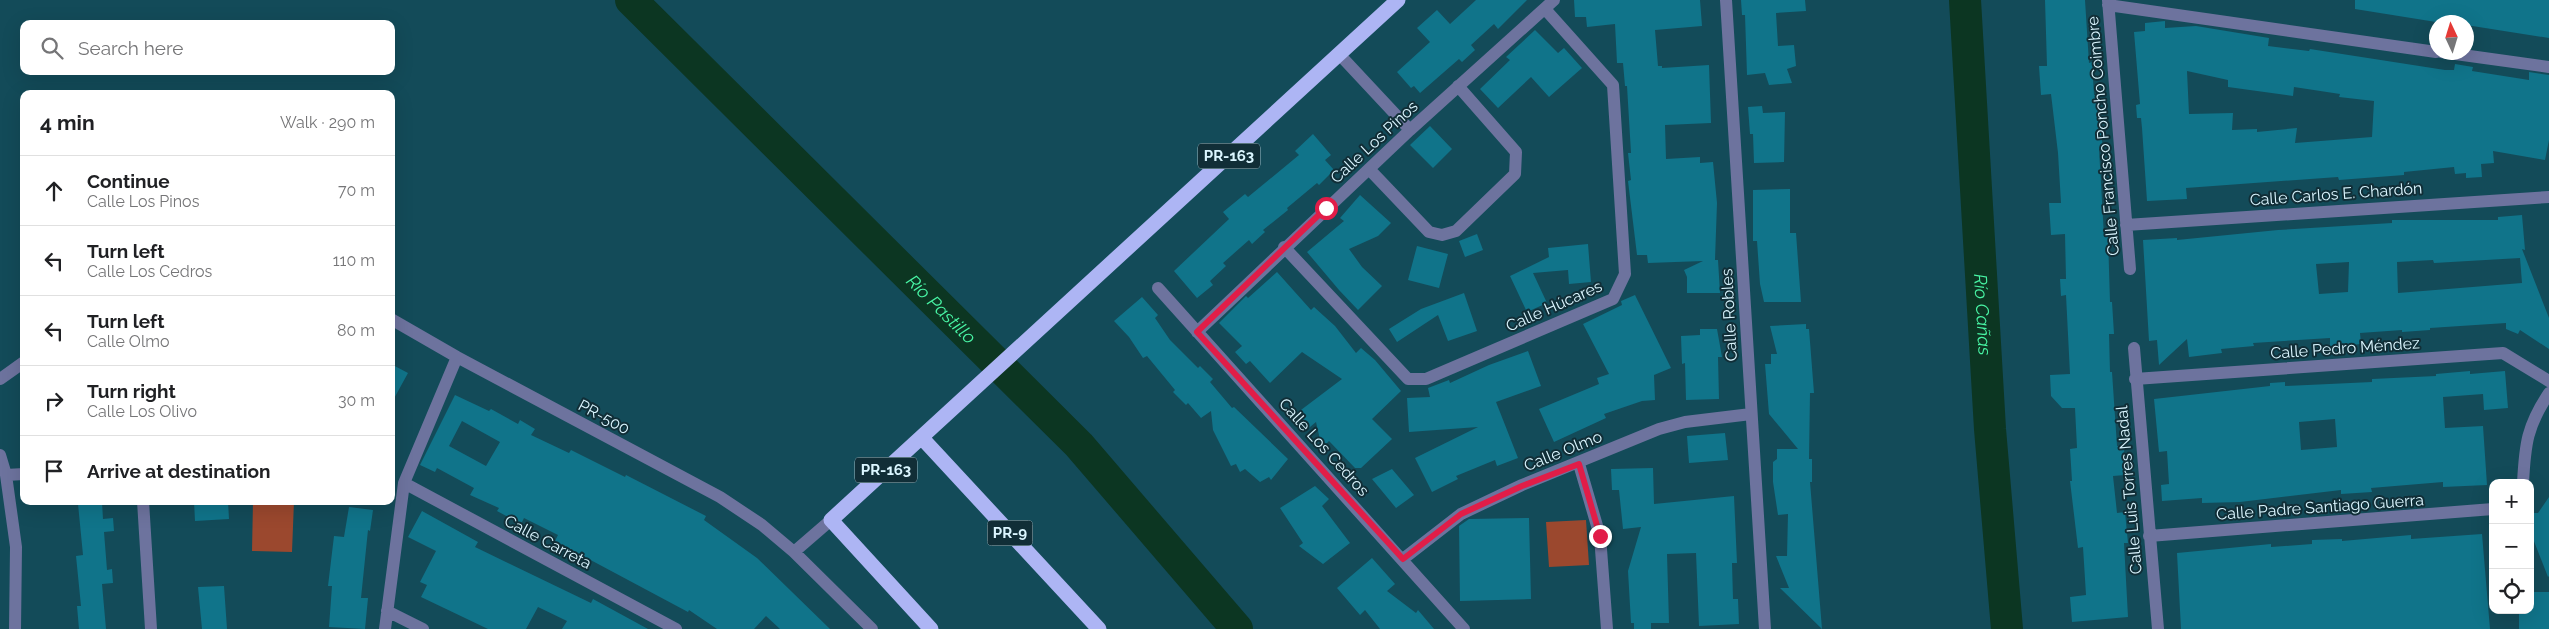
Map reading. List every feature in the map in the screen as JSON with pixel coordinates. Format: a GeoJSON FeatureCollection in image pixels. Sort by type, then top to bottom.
{"type":"FeatureCollection","features":[{"type":"Feature","properties":{"kind":"highway","name":"PR-163"},"geometry":{"type":"LineString","coordinates":[[831,520],[1398,0]]}},
{"type":"Feature","properties":{"kind":"highway","name":"PR-9"},"geometry":{"type":"LineString","coordinates":[[922,438],[1099,629]]}},
{"type":"Feature","properties":{"kind":"highway"},"geometry":{"type":"LineString","coordinates":[[831,520],[931,629]]}},
{"type":"Feature","properties":{"kind":"street","name":"Calle Robles"},"geometry":{"type":"LineString","coordinates":[[1726,0],[1765,629]]}},
{"type":"Feature","properties":{"kind":"street"},"geometry":{"type":"LineString","coordinates":[[2108,2],[2429,51]]}},
{"type":"Feature","properties":{"kind":"street","name":"Calle Francisco Poncho Coimbre"},"geometry":{"type":"LineString","coordinates":[[2108,2],[2130,269]]}},
{"type":"Feature","properties":{"kind":"street","name":"Calle Los Pinos"},"geometry":{"type":"LineString","coordinates":[[1197,332],[1284,247],[1458,86],[1550,4]]}},
{"type":"Feature","properties":{"kind":"street","name":"Calle Húcares"},"geometry":{"type":"LineString","coordinates":[[1284,247],[1408,379],[1426,379],[1613,299],[1625,274],[1613,85],[1550,4]]}},
{"type":"Feature","properties":{"kind":"street"},"geometry":{"type":"LineString","coordinates":[[1339,54],[1410,130]]}},
{"type":"Feature","properties":{"kind":"street"},"geometry":{"type":"LineString","coordinates":[[2474,57],[2549,67]]}},
{"type":"Feature","properties":{"kind":"street"},"geometry":{"type":"LineString","coordinates":[[1369,169],[1429,232],[1442,235],[1456,231],[1515,174],[1516,152],[1458,86]]}},
{"type":"Feature","properties":{"kind":"street","name":"Calle Carlos E. Chardón"},"geometry":{"type":"LineString","coordinates":[[2126,224],[2549,197]]}},
{"type":"Feature","properties":{"kind":"street","name":"Calle Los Cedros"},"geometry":{"type":"LineString","coordinates":[[1158,288],[1464,629]]}},
{"type":"Feature","properties":{"kind":"street","name":"PR-500"},"geometry":{"type":"LineString","coordinates":[[395,321],[457,357],[720,497],[762,525],[794,552],[872,629]]}},
{"type":"Feature","properties":{"kind":"street","name":"Calle Luis Torres Nadal"},"geometry":{"type":"LineString","coordinates":[[2134,348],[2158,629]]}},
{"type":"Feature","properties":{"kind":"street","name":"Calle Pedro Méndez"},"geometry":{"type":"LineString","coordinates":[[2136,379],[2503,353],[2549,381]]}},
{"type":"Feature","properties":{"kind":"street"},"geometry":{"type":"LineString","coordinates":[[385,629],[404,483],[457,357]]}},
{"type":"Feature","properties":{"kind":"street"},"geometry":{"type":"LineString","coordinates":[[0,379],[20,365]]}},
{"type":"Feature","properties":{"kind":"street"},"geometry":{"type":"LineString","coordinates":[[2523,479],[2525,444],[2535,413],[2549,393]]}},
{"type":"Feature","properties":{"kind":"street","name":"Calle Olmo"},"geometry":{"type":"LineString","coordinates":[[1403,559],[1461,514],[1522,486],[1579,464],[1659,429],[1685,422],[1751,414]]}},
{"type":"Feature","properties":{"kind":"street"},"geometry":{"type":"LineString","coordinates":[[0,455],[6,475],[16,547],[17,623],[15,629]]}},
{"type":"Feature","properties":{"kind":"street"},"geometry":{"type":"LineString","coordinates":[[1579,464],[1600,536],[1607,629]]}},
{"type":"Feature","properties":{"kind":"street"},"geometry":{"type":"LineString","coordinates":[[6,475],[20,474]]}},
{"type":"Feature","properties":{"kind":"street","name":"Calle Carreta"},"geometry":{"type":"LineString","coordinates":[[404,483],[676,629]]}},
{"type":"Feature","properties":{"kind":"street"},"geometry":{"type":"LineString","coordinates":[[142,505],[150,629]]}},
{"type":"Feature","properties":{"kind":"street","name":"Calle Padre Santiago Guerra"},"geometry":{"type":"LineString","coordinates":[[2149,536],[2489,509]]}},
{"type":"Feature","properties":{"kind":"street","name":"PR-163"},"geometry":{"type":"LineString","coordinates":[[794,552],[831,520]]}},
{"type":"Feature","properties":{"kind":"street"},"geometry":{"type":"LineString","coordinates":[[388,611],[423,629]]}},
{"type":"Feature","properties":{"kind":"shaded area"},"geometry":{"type":"Polygon","coordinates":[[[253,505],[294,505],[292,552],[252,551],[253,505]]]}},
{"type":"Feature","properties":{"kind":"shaded area"},"geometry":{"type":"Polygon","coordinates":[[[1586,520],[1589,565],[1549,567],[1546,522],[1586,520]]]}},
{"type":"Feature","properties":{"kind":"building"},"geometry":{"type":"Polygon","coordinates":[[[1476,0],[1527,0],[1498,29],[1494,24],[1471,45],[1475,50],[1462,62],[1459,59],[1420,93],[1414,86],[1411,88],[1397,72],[1430,42],[1417,28],[1437,10],[1450,24],[1476,0]]]}},
{"type":"Feature","properties":{"kind":"building"},"geometry":{"type":"Polygon","coordinates":[[[1574,0],[1700,0],[1702,26],[1655,30],[1658,66],[1662,66],[1662,68],[1709,65],[1711,123],[1665,125],[1666,159],[1700,157],[1700,163],[1713,162],[1717,203],[1715,260],[1718,260],[1720,293],[1687,293],[1687,277],[1684,270],[1703,261],[1648,263],[1647,255],[1637,255],[1628,181],[1631,180],[1628,153],[1631,153],[1627,86],[1625,86],[1623,63],[1617,63],[1615,24],[1587,27],[1586,17],[1575,17],[1574,0]]]}},
{"type":"Feature","properties":{"kind":"building"},"geometry":{"type":"Polygon","coordinates":[[[1741,0],[1805,0],[1806,11],[1776,13],[1778,46],[1794,45],[1796,66],[1787,69],[1792,83],[1769,85],[1765,73],[1747,75],[1745,15],[1742,15],[1741,0]]]}},
{"type":"Feature","properties":{"kind":"building"},"geometry":{"type":"Polygon","coordinates":[[[2045,0],[2085,0],[2089,63],[2092,62],[2094,95],[2097,95],[2103,149],[2099,149],[2104,236],[2108,236],[2110,302],[2112,302],[2114,334],[2109,334],[2110,372],[2112,372],[2117,446],[2124,446],[2125,475],[2113,476],[2117,513],[2125,512],[2128,543],[2124,543],[2128,617],[2072,622],[2070,597],[2086,595],[2083,547],[2078,548],[2070,481],[2072,481],[2070,449],[2077,448],[2075,408],[2062,408],[2051,396],[2050,375],[2070,374],[2066,295],[2061,296],[2060,279],[2066,279],[2065,234],[2051,235],[2049,203],[2061,203],[2058,153],[2051,94],[2041,95],[2039,66],[2047,66],[2045,0]]]}},
{"type":"Feature","properties":{"kind":"building"},"geometry":{"type":"Polygon","coordinates":[[[2355,0],[2549,0],[2549,38],[2474,26],[2474,15],[2429,15],[2429,21],[2355,9],[2355,0]]]}},
{"type":"Feature","properties":{"kind":"building"},"geometry":{"type":"Polygon","coordinates":[[[2165,21],[2165,28],[2196,26],[2269,38],[2268,46],[2309,51],[2310,49],[2445,70],[2454,70],[2455,64],[2473,67],[2472,71],[2529,80],[2529,72],[2549,75],[2549,140],[2545,160],[2493,151],[2494,163],[2481,164],[2482,177],[2466,178],[2466,173],[2455,174],[2454,167],[2404,172],[2404,175],[2339,180],[2338,177],[2186,188],[2187,199],[2147,201],[2141,118],[2137,118],[2136,105],[2140,104],[2134,32],[2145,31],[2145,23],[2165,21]],[[2187,71],[2189,114],[2233,113],[2232,130],[2257,129],[2257,132],[2297,128],[2295,143],[2372,137],[2374,101],[2339,97],[2340,94],[2294,87],[2293,96],[2228,87],[2228,80],[2187,71]]]}},
{"type":"Feature","properties":{"kind":"building"},"geometry":{"type":"Polygon","coordinates":[[[1535,30],[1558,53],[1564,48],[1582,68],[1549,97],[1531,77],[1498,108],[1480,89],[1510,60],[1506,57],[1535,30]]]}},
{"type":"Feature","properties":{"kind":"building"},"geometry":{"type":"Polygon","coordinates":[[[1762,106],[1763,113],[1785,112],[1784,162],[1754,163],[1753,134],[1750,134],[1748,107],[1762,106]]]}},
{"type":"Feature","properties":{"kind":"building"},"geometry":{"type":"Polygon","coordinates":[[[1430,126],[1452,149],[1433,168],[1410,145],[1430,126]]]}},
{"type":"Feature","properties":{"kind":"building"},"geometry":{"type":"Polygon","coordinates":[[[1313,134],[1331,155],[1325,160],[1334,170],[1319,185],[1317,183],[1287,208],[1288,210],[1263,230],[1265,232],[1252,244],[1249,240],[1223,263],[1226,266],[1210,281],[1213,285],[1197,298],[1174,271],[1229,219],[1223,212],[1245,194],[1248,197],[1299,155],[1295,151],[1313,134]]]}},
{"type":"Feature","properties":{"kind":"building"},"geometry":{"type":"Polygon","coordinates":[[[1790,189],[1790,233],[1796,233],[1801,302],[1764,302],[1760,284],[1757,241],[1753,241],[1753,190],[1790,189]]]}},
{"type":"Feature","properties":{"kind":"building"},"geometry":{"type":"Polygon","coordinates":[[[1360,195],[1391,223],[1378,236],[1349,249],[1362,267],[1382,286],[1358,310],[1307,252],[1344,221],[1340,218],[1360,195]]]}},
{"type":"Feature","properties":{"kind":"building"},"geometry":{"type":"Polygon","coordinates":[[[2522,215],[2525,250],[2522,249],[2549,318],[2549,349],[2520,330],[2518,334],[2506,329],[2506,323],[2430,328],[2430,330],[2402,332],[2402,330],[2360,333],[2361,344],[2330,347],[2330,338],[2253,343],[2254,346],[2221,349],[2222,353],[2189,357],[2187,339],[2159,365],[2157,340],[2149,341],[2143,240],[2177,238],[2177,240],[2278,230],[2392,223],[2392,220],[2498,220],[2498,217],[2522,215]],[[2520,258],[2434,263],[2433,260],[2397,262],[2398,293],[2522,283],[2520,258]],[[2349,262],[2316,264],[2319,294],[2348,292],[2349,262]]]}},
{"type":"Feature","properties":{"kind":"building"},"geometry":{"type":"Polygon","coordinates":[[[1477,234],[1483,250],[1465,257],[1459,241],[1477,234]]]}},
{"type":"Feature","properties":{"kind":"building"},"geometry":{"type":"Polygon","coordinates":[[[1588,244],[1591,282],[1569,284],[1568,270],[1533,273],[1547,303],[1527,312],[1510,276],[1549,257],[1548,248],[1588,244]]]}},
{"type":"Feature","properties":{"kind":"building"},"geometry":{"type":"Polygon","coordinates":[[[1417,246],[1448,254],[1439,288],[1408,280],[1417,246]]]}},
{"type":"Feature","properties":{"kind":"building"},"geometry":{"type":"Polygon","coordinates":[[[1277,272],[1311,310],[1314,307],[1335,326],[1356,353],[1361,348],[1375,360],[1401,391],[1372,419],[1392,439],[1361,468],[1355,468],[1329,441],[1322,448],[1316,422],[1304,432],[1293,416],[1342,379],[1302,352],[1270,383],[1250,361],[1246,364],[1235,352],[1242,346],[1219,323],[1246,296],[1248,298],[1277,272]]]}},
{"type":"Feature","properties":{"kind":"building"},"geometry":{"type":"Polygon","coordinates":[[[1464,293],[1477,331],[1448,341],[1438,315],[1397,342],[1389,329],[1421,309],[1464,293]]]}},
{"type":"Feature","properties":{"kind":"building"},"geometry":{"type":"Polygon","coordinates":[[[1635,295],[1671,368],[1654,375],[1655,400],[1642,401],[1604,414],[1606,418],[1554,442],[1539,409],[1599,384],[1597,378],[1609,374],[1583,324],[1622,305],[1621,301],[1635,295]]]}},
{"type":"Feature","properties":{"kind":"building"},"geometry":{"type":"Polygon","coordinates":[[[1142,297],[1158,315],[1155,318],[1170,340],[1198,368],[1200,366],[1213,379],[1210,382],[1232,408],[1234,407],[1288,459],[1271,480],[1269,477],[1260,482],[1245,469],[1240,472],[1236,464],[1231,466],[1213,430],[1211,411],[1201,418],[1188,403],[1186,405],[1173,392],[1175,390],[1147,356],[1143,358],[1129,337],[1114,321],[1142,297]]]}},
{"type":"Feature","properties":{"kind":"building"},"geometry":{"type":"Polygon","coordinates":[[[1806,324],[1806,329],[1809,329],[1814,393],[1810,393],[1809,459],[1812,459],[1812,482],[1810,482],[1822,629],[1780,588],[1789,588],[1776,556],[1787,556],[1788,514],[1778,515],[1773,482],[1773,462],[1777,459],[1777,449],[1798,449],[1769,414],[1765,364],[1771,364],[1771,354],[1777,354],[1770,326],[1806,324]]]}},
{"type":"Feature","properties":{"kind":"building"},"geometry":{"type":"Polygon","coordinates":[[[1700,329],[1717,329],[1722,357],[1718,357],[1719,399],[1686,400],[1685,363],[1682,364],[1681,336],[1700,335],[1700,329]]]}},
{"type":"Feature","properties":{"kind":"building"},"geometry":{"type":"Polygon","coordinates":[[[1528,351],[1541,386],[1496,402],[1518,458],[1497,466],[1495,460],[1456,476],[1458,479],[1432,492],[1415,458],[1478,427],[1409,432],[1407,398],[1430,397],[1428,388],[1449,380],[1450,383],[1489,365],[1528,351]]]}},
{"type":"Feature","properties":{"kind":"building"},"geometry":{"type":"Polygon","coordinates":[[[395,366],[408,373],[395,397],[395,366]]]}},
{"type":"Feature","properties":{"kind":"building"},"geometry":{"type":"Polygon","coordinates":[[[2470,371],[2470,374],[2505,371],[2508,408],[2484,410],[2483,394],[2443,397],[2445,428],[2483,426],[2487,485],[2443,487],[2443,482],[2371,488],[2372,492],[2341,494],[2341,490],[2240,502],[2202,503],[2202,498],[2162,501],[2161,485],[2169,484],[2167,451],[2159,452],[2154,399],[2270,386],[2270,383],[2285,382],[2285,386],[2372,382],[2372,379],[2436,376],[2436,374],[2470,371]],[[2335,419],[2299,422],[2301,450],[2337,447],[2335,419]]]}},
{"type":"Feature","properties":{"kind":"building"},"geometry":{"type":"Polygon","coordinates":[[[455,395],[489,411],[491,409],[518,424],[520,420],[535,429],[531,435],[569,453],[571,450],[625,477],[626,475],[706,516],[704,520],[757,558],[830,629],[780,629],[766,616],[754,629],[717,629],[689,610],[688,612],[555,541],[558,535],[524,518],[521,524],[497,511],[499,508],[470,495],[474,488],[437,468],[435,472],[420,465],[455,395]],[[462,421],[449,446],[486,466],[500,442],[462,421]]]}},
{"type":"Feature","properties":{"kind":"building"},"geometry":{"type":"Polygon","coordinates":[[[1725,433],[1728,460],[1689,463],[1687,436],[1725,433]]]}},
{"type":"Feature","properties":{"kind":"building"},"geometry":{"type":"Polygon","coordinates":[[[1653,468],[1654,504],[1734,496],[1737,563],[1732,563],[1733,599],[1738,599],[1739,624],[1699,626],[1696,553],[1667,554],[1669,623],[1651,623],[1651,629],[1634,629],[1634,623],[1631,623],[1628,571],[1641,527],[1623,529],[1619,490],[1612,490],[1611,469],[1653,468]]]}},
{"type":"Feature","properties":{"kind":"building"},"geometry":{"type":"Polygon","coordinates":[[[1392,469],[1414,495],[1396,508],[1372,479],[1392,469]]]}},
{"type":"Feature","properties":{"kind":"building"},"geometry":{"type":"Polygon","coordinates":[[[1315,486],[1329,499],[1322,506],[1350,543],[1323,564],[1299,546],[1303,543],[1280,508],[1315,486]]]}},
{"type":"Feature","properties":{"kind":"building"},"geometry":{"type":"Polygon","coordinates":[[[2549,497],[2548,577],[2534,541],[2534,513],[2538,513],[2549,497]]]}},
{"type":"Feature","properties":{"kind":"building"},"geometry":{"type":"Polygon","coordinates":[[[78,505],[102,505],[103,519],[113,518],[114,531],[104,532],[107,570],[112,569],[113,583],[102,584],[106,629],[79,629],[77,606],[81,606],[76,556],[83,555],[78,505]]]}},
{"type":"Feature","properties":{"kind":"building"},"geometry":{"type":"Polygon","coordinates":[[[194,505],[228,505],[229,519],[195,521],[194,505]]]}},
{"type":"Feature","properties":{"kind":"building"},"geometry":{"type":"Polygon","coordinates":[[[349,507],[373,510],[370,531],[368,530],[361,598],[368,598],[365,629],[329,627],[332,586],[328,586],[334,536],[344,537],[349,507]]]}},
{"type":"Feature","properties":{"kind":"building"},"geometry":{"type":"Polygon","coordinates":[[[422,511],[478,542],[475,547],[591,603],[593,599],[648,629],[562,629],[567,621],[538,607],[526,629],[488,629],[421,597],[427,585],[420,582],[436,551],[408,537],[422,511]]]}},
{"type":"Feature","properties":{"kind":"building"},"geometry":{"type":"Polygon","coordinates":[[[1529,518],[1531,599],[1460,601],[1459,526],[1469,519],[1529,518]]]}},
{"type":"Feature","properties":{"kind":"building"},"geometry":{"type":"Polygon","coordinates":[[[2482,534],[2490,629],[2181,629],[2177,553],[2271,544],[2271,547],[2312,544],[2312,540],[2342,539],[2342,541],[2411,535],[2411,539],[2482,534]]]}},
{"type":"Feature","properties":{"kind":"building"},"geometry":{"type":"Polygon","coordinates":[[[1372,558],[1395,584],[1387,591],[1416,613],[1418,610],[1434,629],[1380,629],[1365,610],[1360,615],[1337,588],[1372,558]]]}},
{"type":"Feature","properties":{"kind":"building"},"geometry":{"type":"Polygon","coordinates":[[[224,586],[227,629],[202,629],[198,587],[224,586]]]}},
{"type":"Feature","properties":{"kind":"building"},"geometry":{"type":"Polygon","coordinates":[[[2534,592],[2549,592],[2549,629],[2519,629],[2519,614],[2534,614],[2534,592]]]}},
{"type":"Feature","properties":{"kind":"waterway","name":"Río Pastillo"},"geometry":{"type":"LineString","coordinates":[[631,0],[1079,445],[1237,629]]}},
{"type":"Feature","properties":{"kind":"waterway","name":"Río Cañas"},"geometry":{"type":"LineString","coordinates":[[1965,0],[1990,429],[2007,629]]}},
{"type":"Feature","properties":{"kind":"route"},"geometry":{"type":"LineString","coordinates":[[1326,208],[1197,332],[1403,559],[1461,514],[1522,486],[1579,464],[1600,536]]}}]}
